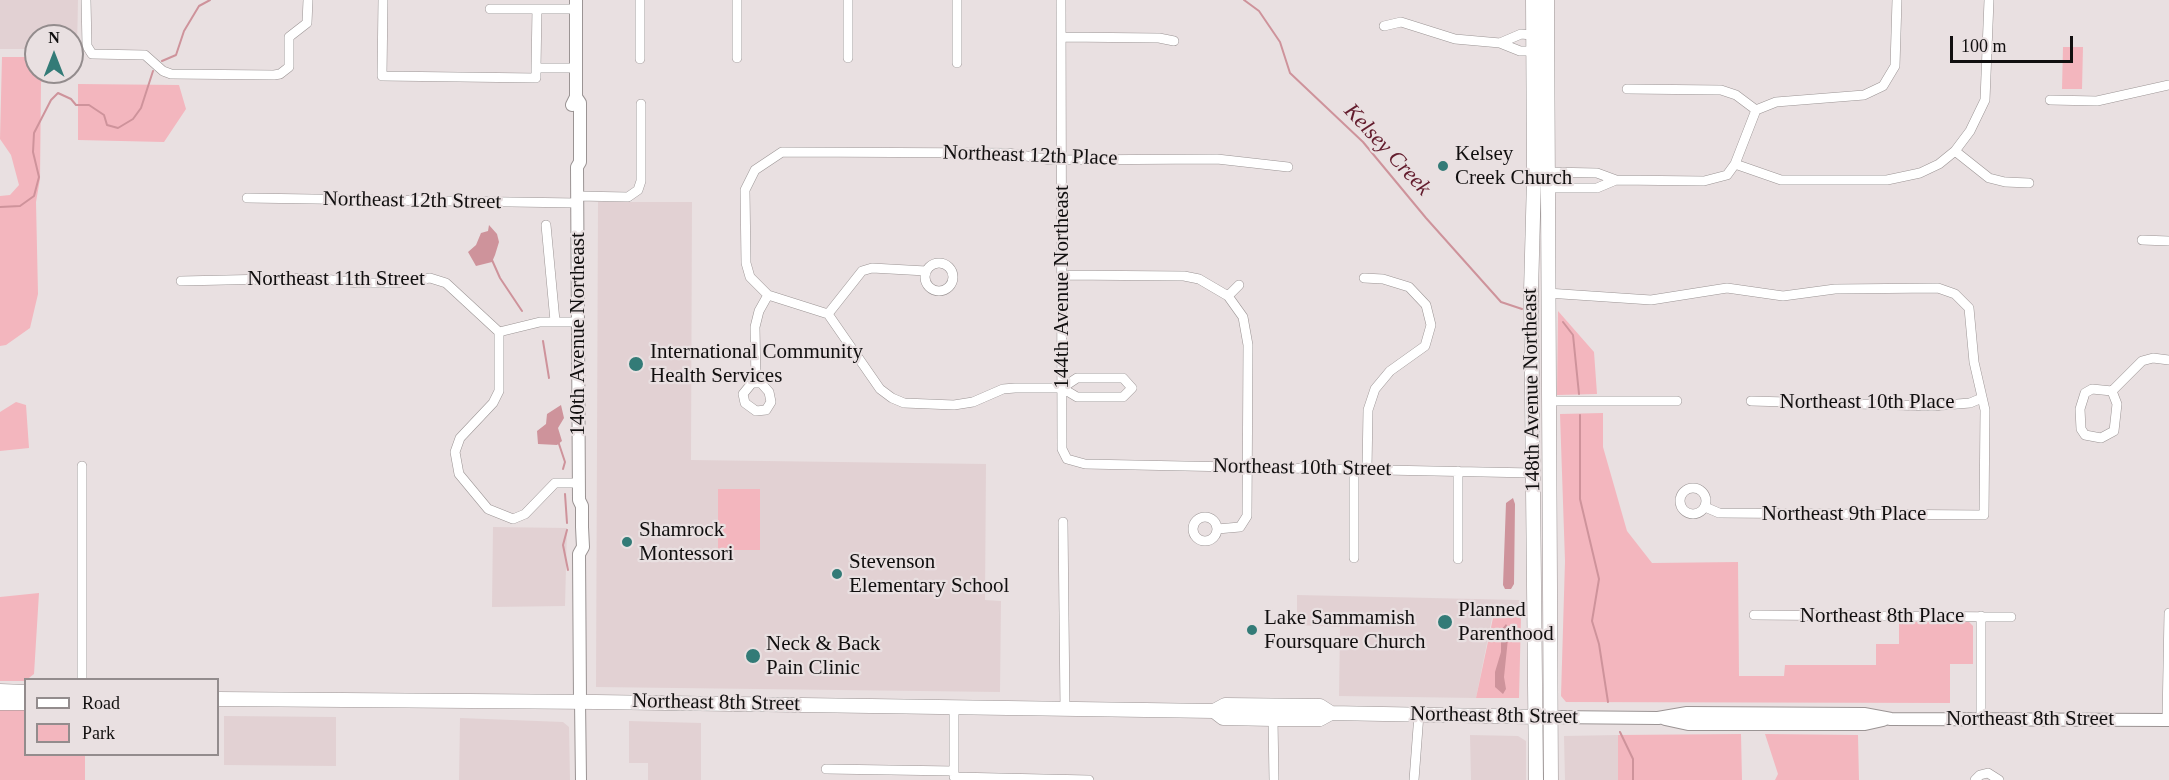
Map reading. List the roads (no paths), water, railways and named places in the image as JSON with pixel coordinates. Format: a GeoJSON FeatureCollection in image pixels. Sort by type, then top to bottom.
{"type":"FeatureCollection","features":[{"type":"Feature","properties":{"kind":"main road","name":"148th Avenue Northeast"},"geometry":{"type":"LineString","coordinates":[[1533,0],[1534,179],[1531,292],[1536,780]]}},
{"type":"Feature","properties":{"kind":"main road"},"geometry":{"type":"LineString","coordinates":[[1542,0],[1547,37]]}},
{"type":"Feature","properties":{"kind":"main road","name":"148th Avenue Northeast"},"geometry":{"type":"LineString","coordinates":[[1547,0],[1551,780]]}},
{"type":"Feature","properties":{"kind":"main road","name":"140th Avenue Northeast"},"geometry":{"type":"LineString","coordinates":[[576,5],[576,97],[572,103],[573,161],[577,168],[579,500],[582,506],[583,547],[579,554],[580,702]]}},
{"type":"Feature","properties":{"kind":"main road"},"geometry":{"type":"LineString","coordinates":[[1534,179],[1539,204],[1544,207],[1548,194]]}},
{"type":"Feature","properties":{"kind":"main road"},"geometry":{"type":"LineString","coordinates":[[1534,511],[1539,550],[1547,552],[1551,546]]}},
{"type":"Feature","properties":{"kind":"main road"},"geometry":{"type":"LineString","coordinates":[[0,691],[24,692]]}},
{"type":"Feature","properties":{"kind":"main road","name":"Northeast 8th Street"},"geometry":{"type":"LineString","coordinates":[[219,699],[1214,711],[1225,705],[1320,706],[1330,713]]}},
{"type":"Feature","properties":{"kind":"main road"},"geometry":{"type":"LineString","coordinates":[[0,703],[24,703]]}},
{"type":"Feature","properties":{"kind":"main road","name":"Northeast 8th Street"},"geometry":{"type":"LineString","coordinates":[[1214,711],[1223,717],[1273,719],[1320,719],[1330,713],[1419,714],[1658,718],[1688,724],[1865,724],[1891,719],[2168,720]]}},
{"type":"Feature","properties":{"kind":"street"},"geometry":{"type":"LineString","coordinates":[[86,0],[87,46],[92,54],[144,55],[162,71],[171,74],[274,75],[287,69],[289,37],[304,27],[308,20],[308,0]]}},
{"type":"Feature","properties":{"kind":"street"},"geometry":{"type":"LineString","coordinates":[[383,0],[382,76],[536,78],[537,9]]}},
{"type":"Feature","properties":{"kind":"street"},"geometry":{"type":"LineString","coordinates":[[640,0],[640,59]]}},
{"type":"Feature","properties":{"kind":"street"},"geometry":{"type":"LineString","coordinates":[[737,0],[737,58]]}},
{"type":"Feature","properties":{"kind":"street"},"geometry":{"type":"LineString","coordinates":[[848,0],[848,58]]}},
{"type":"Feature","properties":{"kind":"street"},"geometry":{"type":"LineString","coordinates":[[957,0],[957,63]]}},
{"type":"Feature","properties":{"kind":"street","name":"144th Avenue Northeast"},"geometry":{"type":"LineString","coordinates":[[1061,0],[1062,449],[1063,456],[1071,462]]}},
{"type":"Feature","properties":{"kind":"street"},"geometry":{"type":"LineString","coordinates":[[1548,172],[1597,173],[1616,180],[1704,181],[1727,175],[1735,164],[1756,110],[1776,102],[1864,95],[1875,91],[1888,79],[1896,60],[1897,0]]}},
{"type":"Feature","properties":{"kind":"street"},"geometry":{"type":"LineString","coordinates":[[1735,164],[1780,180],[1887,180],[1920,173],[1955,152],[1975,123],[1985,100],[1989,0]]}},
{"type":"Feature","properties":{"kind":"street"},"geometry":{"type":"LineString","coordinates":[[490,9],[537,9],[576,5]]}},
{"type":"Feature","properties":{"kind":"street"},"geometry":{"type":"LineString","coordinates":[[1383,26],[1401,22],[1455,39],[1500,43],[1520,51],[1532,51]]}},
{"type":"Feature","properties":{"kind":"street"},"geometry":{"type":"LineString","coordinates":[[1500,43],[1521,34],[1533,34]]}},
{"type":"Feature","properties":{"kind":"street"},"geometry":{"type":"LineString","coordinates":[[1062,37],[1159,38],[1174,41]]}},
{"type":"Feature","properties":{"kind":"street"},"geometry":{"type":"LineString","coordinates":[[536,68],[576,68]]}},
{"type":"Feature","properties":{"kind":"street"},"geometry":{"type":"LineString","coordinates":[[2050,100],[2097,101],[2169,85]]}},
{"type":"Feature","properties":{"kind":"street"},"geometry":{"type":"LineString","coordinates":[[1627,89],[1721,90],[1736,95],[1756,110]]}},
{"type":"Feature","properties":{"kind":"street","name":"Northeast 12th Street"},"geometry":{"type":"LineString","coordinates":[[247,198],[577,200],[628,197],[636,192],[641,182],[641,104]]}},
{"type":"Feature","properties":{"kind":"street","name":"Northeast 12th Place"},"geometry":{"type":"LineString","coordinates":[[768,295],[750,277],[746,263],[746,190],[755,170],[773,156],[796,150],[1008,153],[1062,160],[1217,159],[1288,167]]}},
{"type":"Feature","properties":{"kind":"street"},"geometry":{"type":"LineString","coordinates":[[1955,152],[1989,178],[2006,182],[2029,183]]}},
{"type":"Feature","properties":{"kind":"street"},"geometry":{"type":"LineString","coordinates":[[1548,194],[1597,188],[1616,180]]}},
{"type":"Feature","properties":{"kind":"street"},"geometry":{"type":"LineString","coordinates":[[546,225],[555,321]]}},
{"type":"Feature","properties":{"kind":"street"},"geometry":{"type":"LineString","coordinates":[[2142,240],[2169,241]]}},
{"type":"Feature","properties":{"kind":"street"},"geometry":{"type":"LineString","coordinates":[[828,314],[862,271],[872,268],[926,271]]}},
{"type":"Feature","properties":{"kind":"street"},"geometry":{"type":"LineString","coordinates":[[1062,275],[1184,276],[1199,279],[1228,296],[1243,317],[1247,331],[1248,466],[1245,522],[1232,529],[1217,529]]}},
{"type":"Feature","properties":{"kind":"street","name":"Northeast 11th Street"},"geometry":{"type":"LineString","coordinates":[[182,281],[316,278],[357,283],[395,283],[430,278],[446,283],[499,332]]}},
{"type":"Feature","properties":{"kind":"street"},"geometry":{"type":"LineString","coordinates":[[1364,278],[1383,279],[1409,287],[1426,305],[1431,324],[1425,346],[1390,371],[1375,389],[1368,410],[1367,469]]}},
{"type":"Feature","properties":{"kind":"street"},"geometry":{"type":"LineString","coordinates":[[1228,296],[1239,285]]}},
{"type":"Feature","properties":{"kind":"street"},"geometry":{"type":"LineString","coordinates":[[1547,293],[1652,300],[1719,289],[1750,290],[1783,296],[1835,289],[1938,288],[1955,294],[1969,308],[1974,362],[1982,398]]}},
{"type":"Feature","properties":{"kind":"street"},"geometry":{"type":"LineString","coordinates":[[756,382],[755,327],[759,310],[768,295],[828,314],[880,389],[904,403],[954,405],[973,402],[1003,389],[1062,388],[1077,397],[1124,397],[1132,388],[1123,378],[1077,378],[1062,388]]}},
{"type":"Feature","properties":{"kind":"street"},"geometry":{"type":"LineString","coordinates":[[578,321],[528,323],[499,332],[497,397],[456,446],[455,465],[463,482],[488,509],[513,519],[525,514],[555,483],[579,483]]}},
{"type":"Feature","properties":{"kind":"street"},"geometry":{"type":"LineString","coordinates":[[2112,391],[2142,361],[2153,358],[2167,360]]}},
{"type":"Feature","properties":{"kind":"street"},"geometry":{"type":"LineString","coordinates":[[2092,389],[2112,391],[2117,404],[2114,431],[2101,438],[2085,435],[2081,429],[2080,409],[2085,393],[2092,389]]}},
{"type":"Feature","properties":{"kind":"street","name":"Northeast 10th Place"},"geometry":{"type":"LineString","coordinates":[[1751,401],[1932,406],[1970,403],[1982,398]]}},
{"type":"Feature","properties":{"kind":"street","name":"Northeast 9th Place"},"geometry":{"type":"LineString","coordinates":[[1705,507],[1719,513],[1984,514],[1985,410],[1982,398]]}},
{"type":"Feature","properties":{"kind":"street"},"geometry":{"type":"LineString","coordinates":[[1548,401],[1677,401]]}},
{"type":"Feature","properties":{"kind":"street","name":"Northeast 10th Street"},"geometry":{"type":"LineString","coordinates":[[1071,462],[1097,465],[1533,473]]}},
{"type":"Feature","properties":{"kind":"street"},"geometry":{"type":"LineString","coordinates":[[82,466],[82,678]]}},
{"type":"Feature","properties":{"kind":"street"},"geometry":{"type":"LineString","coordinates":[[1354,468],[1354,558]]}},
{"type":"Feature","properties":{"kind":"street"},"geometry":{"type":"LineString","coordinates":[[1458,471],[1458,559]]}},
{"type":"Feature","properties":{"kind":"street"},"geometry":{"type":"LineString","coordinates":[[1063,522],[1065,709]]}},
{"type":"Feature","properties":{"kind":"street"},"geometry":{"type":"LineString","coordinates":[[2168,720],[2169,613]]}},
{"type":"Feature","properties":{"kind":"street","name":"Northeast 8th Place"},"geometry":{"type":"LineString","coordinates":[[1754,615],[2011,616]]}},
{"type":"Feature","properties":{"kind":"street"},"geometry":{"type":"LineString","coordinates":[[1981,616],[1981,719]]}},
{"type":"Feature","properties":{"kind":"street","name":"140th Avenue Northeast"},"geometry":{"type":"LineString","coordinates":[[580,702],[581,780]]}},
{"type":"Feature","properties":{"kind":"street"},"geometry":{"type":"LineString","coordinates":[[954,707],[954,776]]}},
{"type":"Feature","properties":{"kind":"street"},"geometry":{"type":"LineString","coordinates":[[1414,780],[1419,714]]}},
{"type":"Feature","properties":{"kind":"street"},"geometry":{"type":"LineString","coordinates":[[1273,719],[1275,780]]}},
{"type":"Feature","properties":{"kind":"street"},"geometry":{"type":"LineString","coordinates":[[826,769],[1089,780]]}},
{"type":"Feature","properties":{"kind":"street"},"geometry":{"type":"LineString","coordinates":[[1975,780],[1980,775],[1988,773],[1999,780]]}},
{"type":"Feature","properties":{"kind":"waterway","name":"Kelsey Creek"},"geometry":{"type":"LineString","coordinates":[[162,61],[176,55],[184,31],[199,6],[210,0]]}},
{"type":"Feature","properties":{"kind":"waterway","name":"Kelsey Creek"},"geometry":{"type":"LineString","coordinates":[[1244,0],[1259,11],[1280,42],[1290,73],[1363,142],[1426,218],[1501,302],[1522,309]]}},
{"type":"Feature","properties":{"kind":"waterway","name":"Kelsey Creek"},"geometry":{"type":"LineString","coordinates":[[0,207],[20,206],[34,196],[39,177],[33,152],[34,133],[51,100],[58,93],[71,99],[76,105],[89,105],[104,115],[107,125],[118,128],[133,119],[141,108],[153,71]]}},
{"type":"Feature","properties":{"kind":"waterway"},"geometry":{"type":"LineString","coordinates":[[492,260],[500,278],[522,311]]}},
{"type":"Feature","properties":{"kind":"waterway","name":"Kelsey Creek"},"geometry":{"type":"LineString","coordinates":[[1563,322],[1573,335],[1579,394]]}},
{"type":"Feature","properties":{"kind":"waterway"},"geometry":{"type":"LineString","coordinates":[[543,341],[549,378]]}},
{"type":"Feature","properties":{"kind":"waterway","name":"Kelsey Creek"},"geometry":{"type":"LineString","coordinates":[[1580,415],[1580,499],[1599,579],[1592,621],[1599,644],[1608,702]]}},
{"type":"Feature","properties":{"kind":"waterway"},"geometry":{"type":"LineString","coordinates":[[558,441],[565,462],[563,469]]}},
{"type":"Feature","properties":{"kind":"waterway"},"geometry":{"type":"LineString","coordinates":[[565,494],[567,523]]}},
{"type":"Feature","properties":{"kind":"waterway"},"geometry":{"type":"LineString","coordinates":[[567,530],[563,545],[568,570]]}},
{"type":"Feature","properties":{"kind":"waterway","name":"Kelsey Creek"},"geometry":{"type":"LineString","coordinates":[[1620,732],[1633,759],[1633,780]]}},
{"type":"Feature","properties":{"kind":"place","name":"Kelsey Creek Church"},"geometry":{"type":"Point","coordinates":[1443,166]}},
{"type":"Feature","properties":{"kind":"place","name":"International Community Health Services"},"geometry":{"type":"Point","coordinates":[636,364]}},
{"type":"Feature","properties":{"kind":"place","name":"Shamrock Montessori"},"geometry":{"type":"Point","coordinates":[627,542]}},
{"type":"Feature","properties":{"kind":"place","name":"Stevenson Elementary School"},"geometry":{"type":"Point","coordinates":[837,574]}},
{"type":"Feature","properties":{"kind":"place","name":"Planned Parenthood"},"geometry":{"type":"Point","coordinates":[1445,622]}},
{"type":"Feature","properties":{"kind":"place","name":"Lake Sammamish Foursquare Church"},"geometry":{"type":"Point","coordinates":[1252,630]}},
{"type":"Feature","properties":{"kind":"place","name":"Neck & Back Pain Clinic"},"geometry":{"type":"Point","coordinates":[753,656]}}]}
